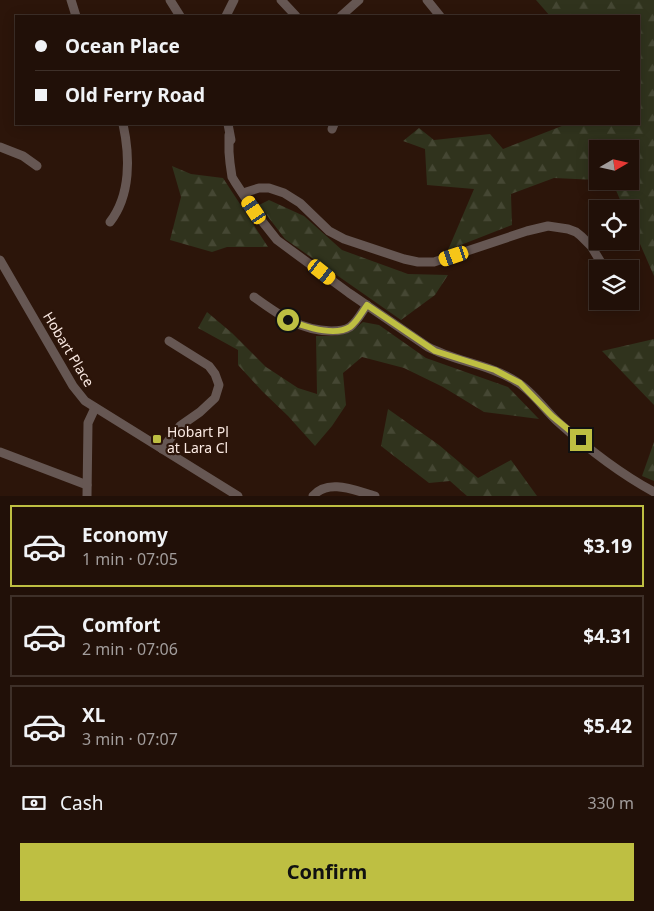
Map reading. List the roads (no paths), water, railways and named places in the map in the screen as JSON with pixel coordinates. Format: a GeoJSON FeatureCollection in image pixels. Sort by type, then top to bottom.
{"type":"FeatureCollection","features":[{"type":"Feature","properties":{"kind":"street"},"geometry":{"type":"LineString","coordinates":[[71,0],[76,15]]}},
{"type":"Feature","properties":{"kind":"street"},"geometry":{"type":"LineString","coordinates":[[170,0],[179,15]]}},
{"type":"Feature","properties":{"kind":"street"},"geometry":{"type":"LineString","coordinates":[[226,15],[234,0]]}},
{"type":"Feature","properties":{"kind":"street"},"geometry":{"type":"LineString","coordinates":[[281,0],[295,15]]}},
{"type":"Feature","properties":{"kind":"street"},"geometry":{"type":"LineString","coordinates":[[343,15],[359,0]]}},
{"type":"Feature","properties":{"kind":"street"},"geometry":{"type":"LineString","coordinates":[[427,0],[439,15]]}},
{"type":"Feature","properties":{"kind":"street"},"geometry":{"type":"LineString","coordinates":[[110,222],[118,211],[124,196],[127,146],[123,125]]}},
{"type":"Feature","properties":{"kind":"street"},"geometry":{"type":"LineString","coordinates":[[228,125],[228,152],[235,182],[277,240],[435,351],[495,370],[520,383],[552,416],[588,446],[628,476],[654,492]]}},
{"type":"Feature","properties":{"kind":"street"},"geometry":{"type":"LineString","coordinates":[[0,147],[17,153],[37,166]]}},
{"type":"Feature","properties":{"kind":"street"},"geometry":{"type":"LineString","coordinates":[[243,194],[264,187],[277,190],[300,202],[324,227],[335,235],[382,252],[418,262],[443,260],[528,230],[548,226],[576,232],[591,246],[600,260]]}},
{"type":"Feature","properties":{"kind":"street","name":"Hobart Place"},"geometry":{"type":"LineString","coordinates":[[0,260],[73,386],[82,397],[95,408],[238,496]]}},
{"type":"Feature","properties":{"kind":"street"},"geometry":{"type":"LineString","coordinates":[[254,297],[288,320],[316,330],[339,331],[350,327],[367,305]]}},
{"type":"Feature","properties":{"kind":"street"},"geometry":{"type":"LineString","coordinates":[[162,449],[180,426],[200,412],[215,398],[219,385],[215,374],[209,366],[169,341]]}},
{"type":"Feature","properties":{"kind":"street"},"geometry":{"type":"LineString","coordinates":[[87,496],[88,423],[95,408]]}},
{"type":"Feature","properties":{"kind":"street"},"geometry":{"type":"LineString","coordinates":[[0,452],[87,485]]}},
{"type":"Feature","properties":{"kind":"street"},"geometry":{"type":"LineString","coordinates":[[313,496],[316,492],[327,487],[344,488],[375,496]]}},
{"type":"Feature","properties":{"kind":"place","name":"Hobart Pl at Lara Cl"},"geometry":{"type":"Point","coordinates":[157,439]}}]}
